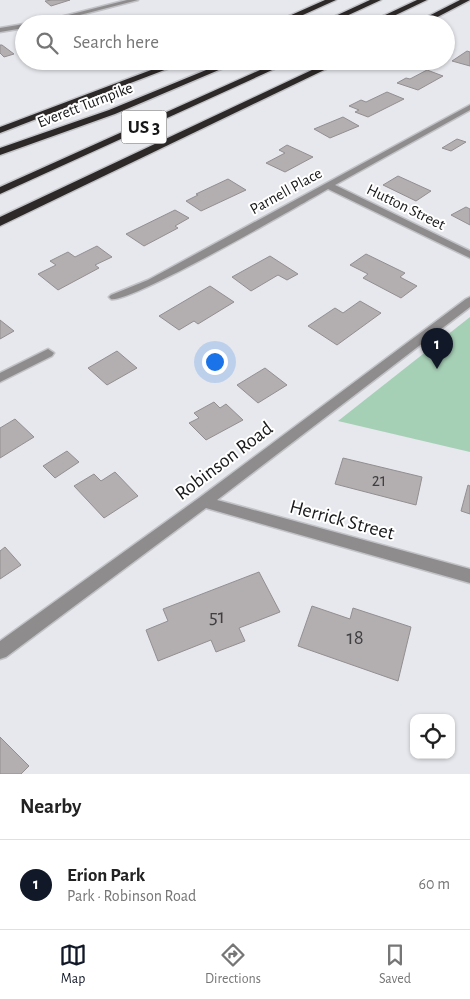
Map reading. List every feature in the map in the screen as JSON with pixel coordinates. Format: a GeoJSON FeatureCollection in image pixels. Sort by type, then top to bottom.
{"type":"FeatureCollection","features":[{"type":"Feature","properties":{"kind":"highway"},"geometry":{"type":"LineString","coordinates":[[296,15],[332,0]]}},
{"type":"Feature","properties":{"kind":"highway"},"geometry":{"type":"LineString","coordinates":[[343,15],[377,0]]}},
{"type":"Feature","properties":{"kind":"highway"},"geometry":{"type":"LineString","coordinates":[[390,15],[422,0]]}},
{"type":"Feature","properties":{"kind":"highway"},"geometry":{"type":"LineString","coordinates":[[435,15],[466,0]]}},
{"type":"Feature","properties":{"kind":"highway"},"geometry":{"type":"LineString","coordinates":[[0,130],[160,70]]}},
{"type":"Feature","properties":{"kind":"highway","name":"Everett Turnpike"},"geometry":{"type":"LineString","coordinates":[[0,152],[104,115],[214,70]]}},
{"type":"Feature","properties":{"kind":"highway","name":"US 3"},"geometry":{"type":"LineString","coordinates":[[0,190],[268,70]]}},
{"type":"Feature","properties":{"kind":"highway"},"geometry":{"type":"LineString","coordinates":[[0,222],[319,70]]}},
{"type":"Feature","properties":{"kind":"highway"},"geometry":{"type":"LineString","coordinates":[[0,233],[223,116]]}},
{"type":"Feature","properties":{"kind":"street"},"geometry":{"type":"LineString","coordinates":[[74,15],[136,0]]}},
{"type":"Feature","properties":{"kind":"street"},"geometry":{"type":"LineString","coordinates":[[0,30],[15,28]]}},
{"type":"Feature","properties":{"kind":"street","name":"Parnell Place"},"geometry":{"type":"LineString","coordinates":[[115,296],[152,282],[470,107]]}},
{"type":"Feature","properties":{"kind":"street","name":"Hutton Street"},"geometry":{"type":"LineString","coordinates":[[328,185],[470,255]]}},
{"type":"Feature","properties":{"kind":"street","name":"Robinson Road"},"geometry":{"type":"LineString","coordinates":[[0,651],[204,502],[470,301]]}},
{"type":"Feature","properties":{"kind":"street"},"geometry":{"type":"LineString","coordinates":[[0,378],[48,353]]}},
{"type":"Feature","properties":{"kind":"street","name":"Herrick Street"},"geometry":{"type":"LineString","coordinates":[[204,502],[470,576]]}},
{"type":"Feature","properties":{"kind":"green space"},"geometry":{"type":"Polygon","coordinates":[[[470,317],[470,452],[338,421],[470,317]]]}},
{"type":"Feature","properties":{"kind":"building"},"geometry":{"type":"Polygon","coordinates":[[[70,0],[51,6],[45,1],[70,0]]]}},
{"type":"Feature","properties":{"kind":"building"},"geometry":{"type":"Polygon","coordinates":[[[0,45],[14,54],[4,57],[0,53],[0,45]]]}},
{"type":"Feature","properties":{"kind":"building"},"geometry":{"type":"Polygon","coordinates":[[[467,51],[470,52],[470,66],[455,62],[455,59],[467,51]]]}},
{"type":"Feature","properties":{"kind":"building"},"geometry":{"type":"Polygon","coordinates":[[[427,70],[443,76],[418,90],[397,83],[406,78],[410,79],[427,70]]]}},
{"type":"Feature","properties":{"kind":"building"},"geometry":{"type":"Polygon","coordinates":[[[387,92],[404,99],[368,117],[355,112],[359,110],[349,106],[361,100],[366,102],[387,92]]]}},
{"type":"Feature","properties":{"kind":"building"},"geometry":{"type":"Polygon","coordinates":[[[343,117],[359,126],[330,138],[314,129],[343,117]]]}},
{"type":"Feature","properties":{"kind":"building"},"geometry":{"type":"Polygon","coordinates":[[[457,139],[466,142],[451,151],[442,148],[457,139]]]}},
{"type":"Feature","properties":{"kind":"building"},"geometry":{"type":"Polygon","coordinates":[[[287,145],[313,157],[285,172],[266,163],[285,153],[279,150],[287,145]]]}},
{"type":"Feature","properties":{"kind":"building"},"geometry":{"type":"Polygon","coordinates":[[[398,176],[431,191],[416,201],[383,185],[398,176]]]}},
{"type":"Feature","properties":{"kind":"building"},"geometry":{"type":"Polygon","coordinates":[[[228,179],[246,190],[201,211],[186,201],[198,195],[196,194],[228,179]]]}},
{"type":"Feature","properties":{"kind":"building"},"geometry":{"type":"Polygon","coordinates":[[[466,207],[470,209],[470,225],[451,215],[466,207]]]}},
{"type":"Feature","properties":{"kind":"building"},"geometry":{"type":"Polygon","coordinates":[[[175,210],[189,218],[175,226],[178,228],[144,246],[126,234],[175,210]]]}},
{"type":"Feature","properties":{"kind":"building"},"geometry":{"type":"Polygon","coordinates":[[[97,246],[112,257],[95,265],[99,268],[58,290],[38,274],[56,265],[50,261],[68,252],[75,257],[97,246]]]}},
{"type":"Feature","properties":{"kind":"building"},"geometry":{"type":"Polygon","coordinates":[[[366,254],[405,273],[400,277],[417,286],[401,298],[363,278],[368,274],[350,265],[366,254]]]}},
{"type":"Feature","properties":{"kind":"building"},"geometry":{"type":"Polygon","coordinates":[[[270,256],[298,274],[287,280],[278,275],[251,291],[232,277],[270,256]]]}},
{"type":"Feature","properties":{"kind":"building"},"geometry":{"type":"Polygon","coordinates":[[[210,286],[234,302],[198,324],[194,321],[179,330],[159,316],[210,286]]]}},
{"type":"Feature","properties":{"kind":"building"},"geometry":{"type":"Polygon","coordinates":[[[360,301],[381,313],[337,345],[308,326],[335,308],[343,313],[360,301]]]}},
{"type":"Feature","properties":{"kind":"building"},"geometry":{"type":"Polygon","coordinates":[[[0,320],[14,331],[0,339],[0,320]]]}},
{"type":"Feature","properties":{"kind":"building"},"geometry":{"type":"Polygon","coordinates":[[[117,351],[137,368],[107,385],[88,368],[117,351]]]}},
{"type":"Feature","properties":{"kind":"building"},"geometry":{"type":"Polygon","coordinates":[[[265,368],[287,385],[258,403],[237,385],[265,368]]]}},
{"type":"Feature","properties":{"kind":"building"},"geometry":{"type":"Polygon","coordinates":[[[214,402],[220,408],[226,404],[243,420],[206,440],[189,423],[199,418],[194,413],[214,402]]]}},
{"type":"Feature","properties":{"kind":"building"},"geometry":{"type":"Polygon","coordinates":[[[15,419],[34,437],[0,458],[0,428],[15,419]]]}},
{"type":"Feature","properties":{"kind":"building"},"geometry":{"type":"Polygon","coordinates":[[[67,451],[79,462],[55,478],[43,466],[67,451]]]}},
{"type":"Feature","properties":{"kind":"building"},"geometry":{"type":"Polygon","coordinates":[[[343,458],[422,477],[416,505],[335,484],[343,458]]]}},
{"type":"Feature","properties":{"kind":"building"},"geometry":{"type":"Polygon","coordinates":[[[115,472],[138,496],[104,518],[74,486],[94,474],[101,481],[115,472]]]}},
{"type":"Feature","properties":{"kind":"building"},"geometry":{"type":"Polygon","coordinates":[[[468,485],[470,486],[470,514],[461,511],[468,485]]]}},
{"type":"Feature","properties":{"kind":"building"},"geometry":{"type":"Polygon","coordinates":[[[5,547],[21,565],[0,579],[0,551],[5,547]]]}},
{"type":"Feature","properties":{"kind":"building"},"geometry":{"type":"Polygon","coordinates":[[[259,572],[280,612],[239,628],[245,641],[216,652],[211,640],[158,661],[146,630],[168,621],[163,609],[259,572]]]}},
{"type":"Feature","properties":{"kind":"building"},"geometry":{"type":"Polygon","coordinates":[[[312,606],[350,619],[353,608],[411,627],[398,681],[298,646],[312,606]]]}},
{"type":"Feature","properties":{"kind":"building"},"geometry":{"type":"Polygon","coordinates":[[[0,737],[29,766],[21,774],[0,774],[0,737]]]}},
{"type":"Feature","properties":{"kind":"place","name":"Erion Park"},"geometry":{"type":"Point","coordinates":[437,369]}}]}
